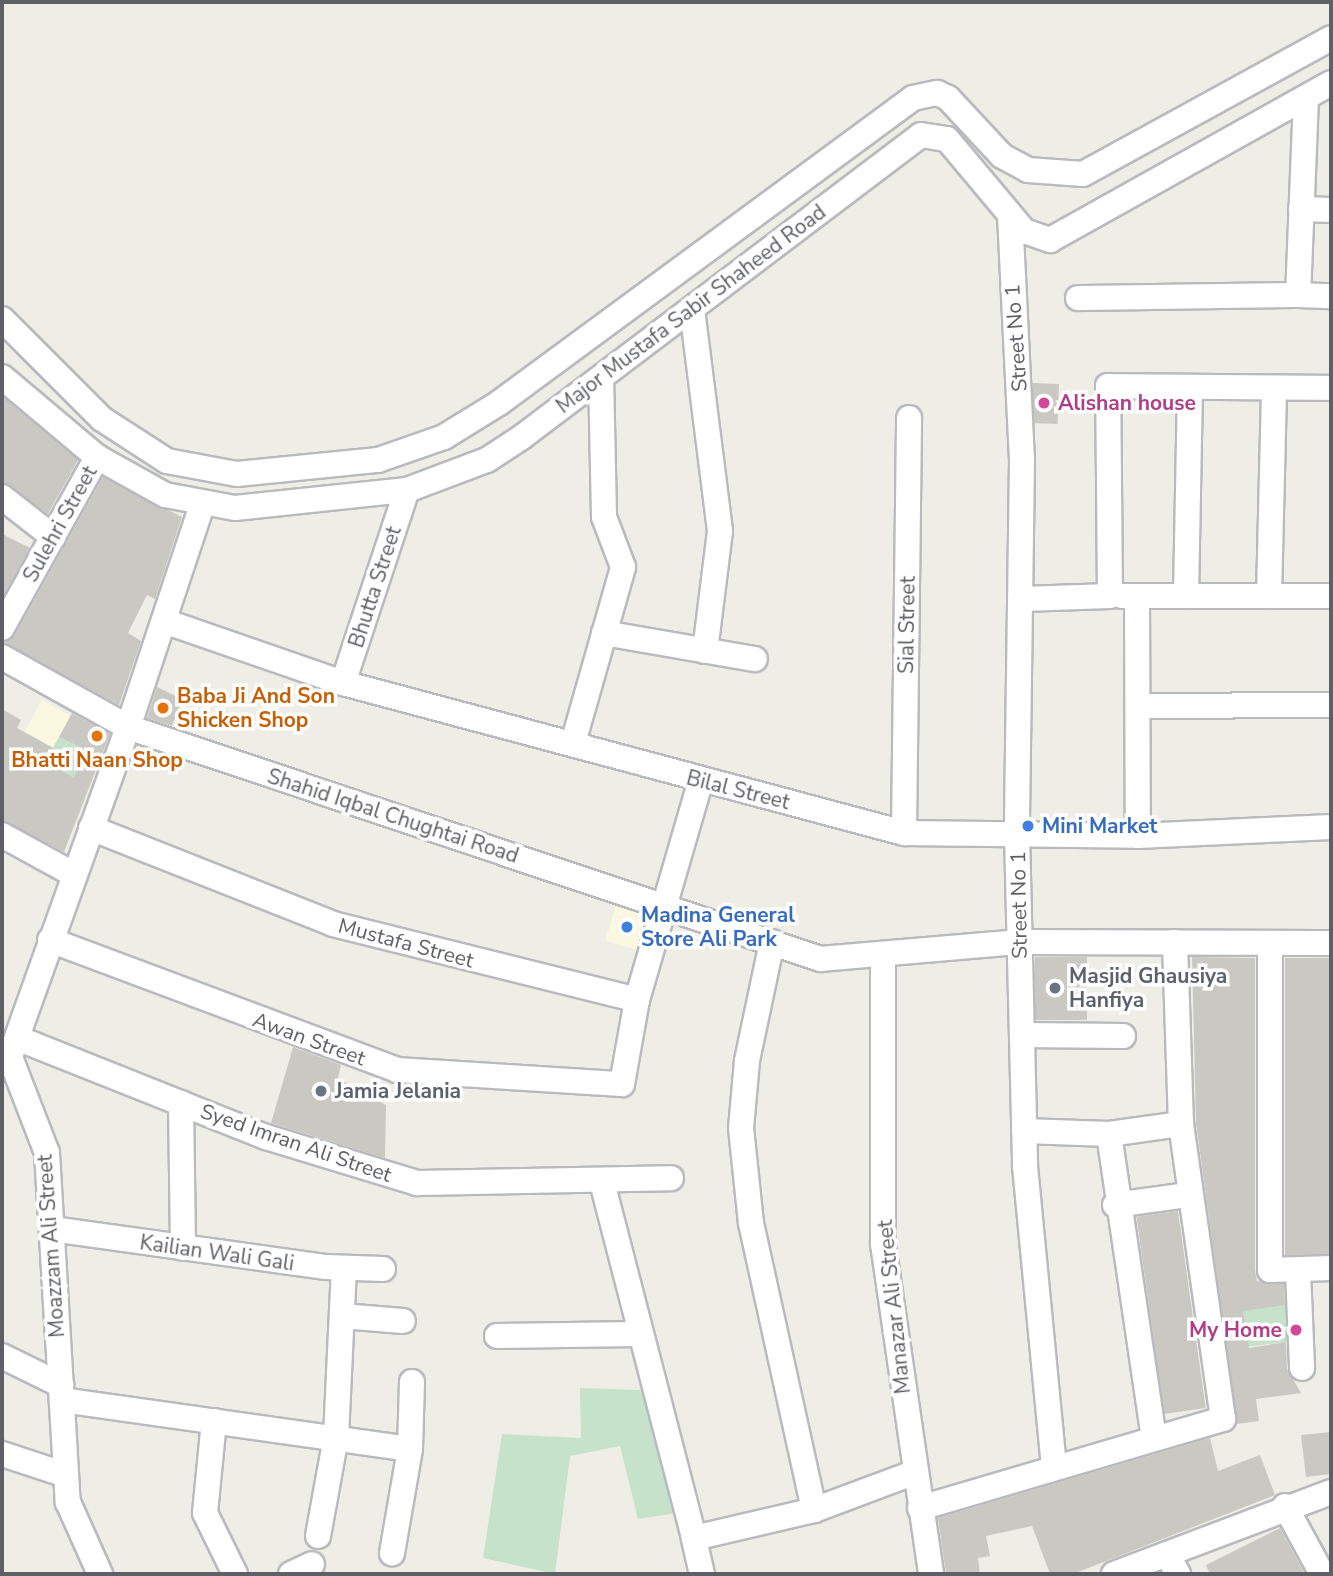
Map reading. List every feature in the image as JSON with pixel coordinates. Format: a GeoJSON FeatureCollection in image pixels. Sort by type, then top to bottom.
{"type":"FeatureCollection","features":[{"type":"Feature","properties":{"kind":"street"},"geometry":{"type":"LineString","coordinates":[[2,318],[102,419],[167,461],[237,474],[368,462],[443,437],[499,403],[913,98],[948,98],[1002,156],[1028,170],[1083,174],[1331,38]]}},
{"type":"Feature","properties":{"kind":"street","name":"Major Mustafa Sabir Shaheed Road"},"geometry":{"type":"LineString","coordinates":[[2,377],[97,457],[165,495],[202,505],[292,506],[407,490],[487,460],[601,378],[921,135],[947,139],[1031,237],[1059,238],[1331,83]]}},
{"type":"Feature","properties":{"kind":"street"},"geometry":{"type":"LineString","coordinates":[[1298,295],[1306,99]]}},
{"type":"Feature","properties":{"kind":"street"},"geometry":{"type":"LineString","coordinates":[[1301,209],[1331,210]]}},
{"type":"Feature","properties":{"kind":"street","name":"Street No 1"},"geometry":{"type":"LineString","coordinates":[[1010,215],[1020,342],[1022,599],[1017,834],[1024,1132],[1054,1468]]}},
{"type":"Feature","properties":{"kind":"street"},"geometry":{"type":"LineString","coordinates":[[1078,298],[1331,296]]}},
{"type":"Feature","properties":{"kind":"street"},"geometry":{"type":"LineString","coordinates":[[692,309],[720,531],[705,651]]}},
{"type":"Feature","properties":{"kind":"street"},"geometry":{"type":"LineString","coordinates":[[573,743],[623,567],[604,517],[601,378]]}},
{"type":"Feature","properties":{"kind":"street"},"geometry":{"type":"LineString","coordinates":[[1110,596],[1108,386],[1331,388]]}},
{"type":"Feature","properties":{"kind":"street"},"geometry":{"type":"LineString","coordinates":[[1186,596],[1190,387]]}},
{"type":"Feature","properties":{"kind":"street"},"geometry":{"type":"LineString","coordinates":[[1269,596],[1274,388]]}},
{"type":"Feature","properties":{"kind":"street","name":"Sial Street"},"geometry":{"type":"LineString","coordinates":[[904,833],[909,418]]}},
{"type":"Feature","properties":{"kind":"street","name":"Sulehri Street"},"geometry":{"type":"LineString","coordinates":[[2,628],[97,457]]}},
{"type":"Feature","properties":{"kind":"street","name":"Bhutta Street"},"geometry":{"type":"LineString","coordinates":[[344,683],[407,490]]}},
{"type":"Feature","properties":{"kind":"street"},"geometry":{"type":"LineString","coordinates":[[2,497],[53,537]]}},
{"type":"Feature","properties":{"kind":"street"},"geometry":{"type":"LineString","coordinates":[[128,727],[202,505]]}},
{"type":"Feature","properties":{"kind":"street"},"geometry":{"type":"LineString","coordinates":[[1022,599],[1110,596],[1331,596]]}},
{"type":"Feature","properties":{"kind":"street"},"geometry":{"type":"LineString","coordinates":[[1137,596],[1138,836]]}},
{"type":"Feature","properties":{"kind":"street","name":"Bilal Street"},"geometry":{"type":"LineString","coordinates":[[164,621],[344,683],[904,833],[1138,836],[1331,827]]}},
{"type":"Feature","properties":{"kind":"street"},"geometry":{"type":"LineString","coordinates":[[604,633],[755,659]]}},
{"type":"Feature","properties":{"kind":"street","name":"Shahid Iqbal Chughtai Road"},"geometry":{"type":"LineString","coordinates":[[2,657],[128,727],[820,959],[1020,942],[1331,943]]}},
{"type":"Feature","properties":{"kind":"street"},"geometry":{"type":"LineString","coordinates":[[1138,706],[1331,705]]}},
{"type":"Feature","properties":{"kind":"street","name":"Moazzam Ali Street"},"geometry":{"type":"LineString","coordinates":[[100,1574],[68,1502],[47,1153],[10,1057],[128,727]]}},
{"type":"Feature","properties":{"kind":"street"},"geometry":{"type":"LineString","coordinates":[[637,1000],[662,906],[701,780]]}},
{"type":"Feature","properties":{"kind":"street","name":"Mustafa Street"},"geometry":{"type":"LineString","coordinates":[[91,828],[332,924],[637,1000]]}},
{"type":"Feature","properties":{"kind":"street"},"geometry":{"type":"LineString","coordinates":[[2,835],[74,874]]}},
{"type":"Feature","properties":{"kind":"street","name":"Awan Street"},"geometry":{"type":"LineString","coordinates":[[50,940],[397,1070],[622,1084],[637,1000]]}},
{"type":"Feature","properties":{"kind":"street"},"geometry":{"type":"LineString","coordinates":[[772,942],[747,1061],[741,1128],[751,1223],[814,1510]]}},
{"type":"Feature","properties":{"kind":"street"},"geometry":{"type":"LineString","coordinates":[[920,1508],[1223,1419],[1188,1195],[1181,1124],[1175,943]]}},
{"type":"Feature","properties":{"kind":"street"},"geometry":{"type":"LineString","coordinates":[[1270,943],[1269,1262],[1275,1272],[1331,1268]]}},
{"type":"Feature","properties":{"kind":"street","name":"Manazar Ali Street"},"geometry":{"type":"LineString","coordinates":[[883,955],[883,1244],[914,1472],[931,1574]]}},
{"type":"Feature","properties":{"kind":"street"},"geometry":{"type":"LineString","coordinates":[[1022,1035],[1124,1036]]}},
{"type":"Feature","properties":{"kind":"street","name":"Syed Imran Ali Street"},"geometry":{"type":"LineString","coordinates":[[17,1038],[365,1172],[417,1183],[602,1182],[671,1178]]}},
{"type":"Feature","properties":{"kind":"street"},"geometry":{"type":"LineString","coordinates":[[181,1102],[183,1248]]}},
{"type":"Feature","properties":{"kind":"street"},"geometry":{"type":"LineString","coordinates":[[1024,1132],[1109,1133],[1181,1124]]}},
{"type":"Feature","properties":{"kind":"street"},"geometry":{"type":"LineString","coordinates":[[1109,1133],[1115,1205],[1154,1439]]}},
{"type":"Feature","properties":{"kind":"street"},"geometry":{"type":"LineString","coordinates":[[602,1182],[637,1334],[702,1574]]}},
{"type":"Feature","properties":{"kind":"street"},"geometry":{"type":"LineString","coordinates":[[1115,1205],[1188,1195]]}},
{"type":"Feature","properties":{"kind":"street","name":"Kailian Wali Gali"},"geometry":{"type":"LineString","coordinates":[[52,1229],[344,1268],[383,1269]]}},
{"type":"Feature","properties":{"kind":"street"},"geometry":{"type":"LineString","coordinates":[[318,1536],[336,1437],[344,1268]]}},
{"type":"Feature","properties":{"kind":"street"},"geometry":{"type":"LineString","coordinates":[[1298,1271],[1302,1368]]}},
{"type":"Feature","properties":{"kind":"street"},"geometry":{"type":"LineString","coordinates":[[342,1316],[403,1321]]}},
{"type":"Feature","properties":{"kind":"street"},"geometry":{"type":"LineString","coordinates":[[497,1336],[637,1334]]}},
{"type":"Feature","properties":{"kind":"street"},"geometry":{"type":"LineString","coordinates":[[2,1356],[62,1393],[214,1421],[410,1449]]}},
{"type":"Feature","properties":{"kind":"street"},"geometry":{"type":"LineString","coordinates":[[392,1553],[410,1449],[412,1382]]}},
{"type":"Feature","properties":{"kind":"street"},"geometry":{"type":"LineString","coordinates":[[214,1421],[205,1513],[235,1574]]}},
{"type":"Feature","properties":{"kind":"street"},"geometry":{"type":"LineString","coordinates":[[2,1454],[66,1475]]}},
{"type":"Feature","properties":{"kind":"street"},"geometry":{"type":"LineString","coordinates":[[694,1538],[814,1510],[914,1472]]}},
{"type":"Feature","properties":{"kind":"street"},"geometry":{"type":"LineString","coordinates":[[1114,1574],[1172,1564],[1285,1506],[1331,1492]]}},
{"type":"Feature","properties":{"kind":"street"},"geometry":{"type":"LineString","coordinates":[[1285,1506],[1322,1574]]}},
{"type":"Feature","properties":{"kind":"shaded area"},"geometry":{"type":"Polygon","coordinates":[[[42,700],[71,716],[53,747],[25,731],[42,700]]]}},
{"type":"Feature","properties":{"kind":"shaded area","name":"Madina General Store Ali Park"},"geometry":{"type":"Polygon","coordinates":[[[616,905],[649,915],[638,950],[605,940],[616,905]]]}},
{"type":"Feature","properties":{"kind":"green space"},"geometry":{"type":"Polygon","coordinates":[[[59,737],[86,750],[75,779],[45,762],[59,737]]]}},
{"type":"Feature","properties":{"kind":"green space"},"geometry":{"type":"Polygon","coordinates":[[[1288,1304],[1293,1341],[1248,1347],[1242,1310],[1288,1304]]]}},
{"type":"Feature","properties":{"kind":"green space"},"geometry":{"type":"Polygon","coordinates":[[[580,1388],[641,1390],[676,1513],[638,1519],[620,1446],[570,1456],[555,1574],[483,1558],[502,1434],[581,1438],[580,1388]]]}},
{"type":"Feature","properties":{"kind":"building","name":"Alishan house"},"geometry":{"type":"Polygon","coordinates":[[[1033,383],[1059,384],[1058,424],[1032,423],[1033,383]]]}},
{"type":"Feature","properties":{"kind":"building"},"geometry":{"type":"Polygon","coordinates":[[[2,396],[78,460],[48,514],[2,482],[2,396]]]}},
{"type":"Feature","properties":{"kind":"building"},"geometry":{"type":"Polygon","coordinates":[[[103,477],[182,517],[155,599],[147,595],[128,633],[141,641],[119,705],[4,643],[15,635],[103,477]]]}},
{"type":"Feature","properties":{"kind":"building"},"geometry":{"type":"Polygon","coordinates":[[[2,534],[30,548],[2,598],[2,534]]]}},
{"type":"Feature","properties":{"kind":"building","name":"Baba Ji And Son Shicken Shop"},"geometry":{"type":"Polygon","coordinates":[[[157,687],[182,699],[172,726],[147,718],[157,687]]]}},
{"type":"Feature","properties":{"kind":"building"},"geometry":{"type":"Polygon","coordinates":[[[2,709],[21,720],[17,728],[53,748],[45,762],[74,778],[86,750],[59,737],[72,713],[110,734],[64,852],[2,820],[2,709]]]}},
{"type":"Feature","properties":{"kind":"building"},"geometry":{"type":"Polygon","coordinates":[[[1035,957],[1087,957],[1087,1020],[1035,1020],[1035,957]]]}},
{"type":"Feature","properties":{"kind":"building"},"geometry":{"type":"Polygon","coordinates":[[[1192,957],[1255,958],[1255,1270],[1257,1281],[1284,1284],[1285,1305],[1243,1311],[1249,1348],[1286,1342],[1287,1369],[1301,1393],[1256,1399],[1259,1421],[1237,1424],[1196,1123],[1192,957]]]}},
{"type":"Feature","properties":{"kind":"building"},"geometry":{"type":"Polygon","coordinates":[[[1285,958],[1331,958],[1331,1255],[1285,1255],[1285,958]]]}},
{"type":"Feature","properties":{"kind":"building","name":"Jamia Jelania"},"geometry":{"type":"Polygon","coordinates":[[[293,1047],[341,1065],[338,1078],[386,1105],[385,1158],[271,1123],[293,1047]]]}},
{"type":"Feature","properties":{"kind":"building"},"geometry":{"type":"Polygon","coordinates":[[[1178,1211],[1206,1408],[1164,1414],[1136,1217],[1178,1211]]]}},
{"type":"Feature","properties":{"kind":"building"},"geometry":{"type":"Polygon","coordinates":[[[1331,1432],[1331,1474],[1306,1477],[1301,1435],[1331,1432]]]}},
{"type":"Feature","properties":{"kind":"building"},"geometry":{"type":"Polygon","coordinates":[[[1210,1438],[1218,1471],[1260,1455],[1275,1495],[1073,1574],[1050,1574],[1032,1526],[986,1536],[990,1556],[978,1558],[980,1574],[946,1574],[938,1518],[1210,1438]]]}},
{"type":"Feature","properties":{"kind":"building"},"geometry":{"type":"Polygon","coordinates":[[[1280,1528],[1305,1574],[1210,1574],[1206,1565],[1280,1528]]]}},
{"type":"Feature","properties":{"kind":"place","name":"Alishan house"},"geometry":{"type":"Point","coordinates":[1044,403]}},
{"type":"Feature","properties":{"kind":"place","name":"Baba Ji And Son Shicken Shop"},"geometry":{"type":"Point","coordinates":[163,708]}},
{"type":"Feature","properties":{"kind":"place","name":"Bhatti Naan Shop"},"geometry":{"type":"Point","coordinates":[97,736]}},
{"type":"Feature","properties":{"kind":"place","name":"Mini Market"},"geometry":{"type":"Point","coordinates":[1028,826]}},
{"type":"Feature","properties":{"kind":"place","name":"Madina General Store Ali Park"},"geometry":{"type":"Point","coordinates":[627,927]}},
{"type":"Feature","properties":{"kind":"place","name":"Masjid Ghausiya Hanfiya"},"geometry":{"type":"Point","coordinates":[1055,988]}},
{"type":"Feature","properties":{"kind":"place","name":"Jamia Jelania"},"geometry":{"type":"Point","coordinates":[321,1091]}},
{"type":"Feature","properties":{"kind":"place","name":"My Home"},"geometry":{"type":"Point","coordinates":[1296,1330]}}]}
